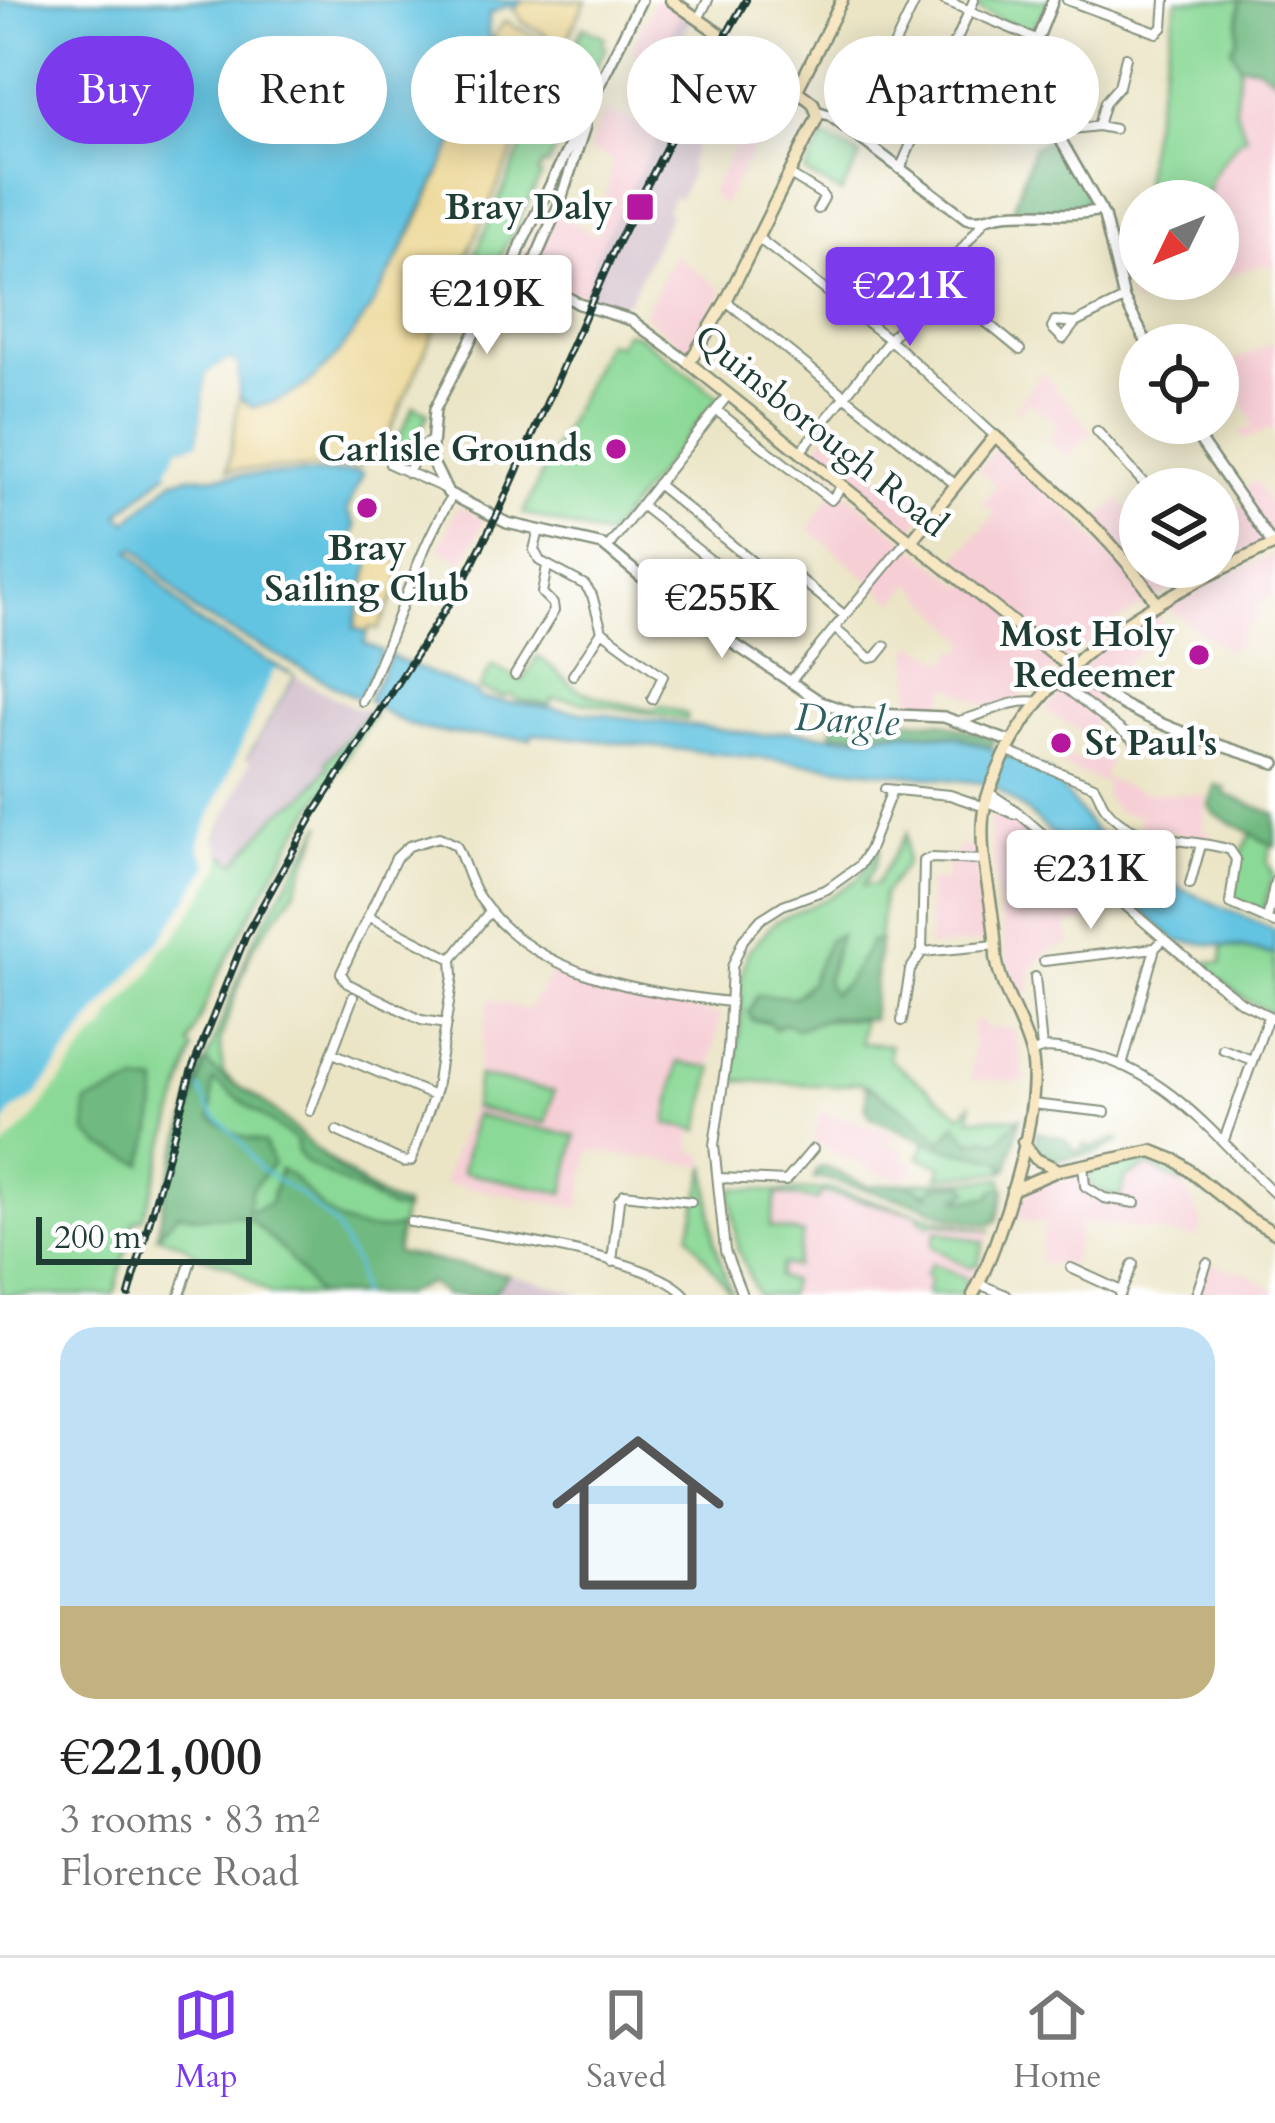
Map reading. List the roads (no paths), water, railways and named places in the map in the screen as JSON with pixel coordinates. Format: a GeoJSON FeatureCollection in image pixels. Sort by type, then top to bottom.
{"type":"FeatureCollection","features":[{"type":"Feature","properties":{"kind":"main road"},"geometry":{"type":"LineString","coordinates":[[670,0],[722,35]]}},
{"type":"Feature","properties":{"kind":"main road"},"geometry":{"type":"LineString","coordinates":[[800,85],[842,0]]}},
{"type":"Feature","properties":{"kind":"main road"},"geometry":{"type":"LineString","coordinates":[[689,363],[758,238],[819,112],[800,94]]}},
{"type":"Feature","properties":{"kind":"main road","name":"Quinsborough Road"},"geometry":{"type":"LineString","coordinates":[[689,363],[1070,668]]}},
{"type":"Feature","properties":{"kind":"main road"},"geometry":{"type":"LineString","coordinates":[[910,540],[994,436],[1145,583],[1156,602]]}},
{"type":"Feature","properties":{"kind":"main road"},"geometry":{"type":"LineString","coordinates":[[1239,557],[1274,544]]}},
{"type":"Feature","properties":{"kind":"main road"},"geometry":{"type":"LineString","coordinates":[[976,1289],[1000,1238],[1032,1104],[1037,1051],[999,976],[985,860],[988,795],[1008,750],[1038,702],[1108,633],[1176,588]]}},
{"type":"Feature","properties":{"kind":"main road"},"geometry":{"type":"LineString","coordinates":[[1023,1142],[1036,1159],[1059,1170]]}},
{"type":"Feature","properties":{"kind":"main road"},"geometry":{"type":"LineString","coordinates":[[1012,1190],[1059,1170],[1152,1151],[1165,1155],[1275,1233]]}},
{"type":"Feature","properties":{"kind":"street"},"geometry":{"type":"LineString","coordinates":[[448,492],[434,467],[430,442],[437,404],[500,284],[524,271],[641,0]]}},
{"type":"Feature","properties":{"kind":"street"},"geometry":{"type":"LineString","coordinates":[[698,19],[708,0]]}},
{"type":"Feature","properties":{"kind":"street"},"geometry":{"type":"LineString","coordinates":[[899,36],[916,0]]}},
{"type":"Feature","properties":{"kind":"street"},"geometry":{"type":"LineString","coordinates":[[944,0],[1029,36]]}},
{"type":"Feature","properties":{"kind":"street"},"geometry":{"type":"LineString","coordinates":[[957,36],[974,0]]}},
{"type":"Feature","properties":{"kind":"street"},"geometry":{"type":"LineString","coordinates":[[1037,36],[1053,0]]}},
{"type":"Feature","properties":{"kind":"street"},"geometry":{"type":"LineString","coordinates":[[1067,0],[1157,33],[1163,27],[1165,0]]}},
{"type":"Feature","properties":{"kind":"street"},"geometry":{"type":"LineString","coordinates":[[1099,123],[1105,102],[1119,86],[1126,57]]}},
{"type":"Feature","properties":{"kind":"street"},"geometry":{"type":"LineString","coordinates":[[819,112],[956,213],[973,220],[1101,210]]}},
{"type":"Feature","properties":{"kind":"street"},"geometry":{"type":"LineString","coordinates":[[1099,126],[1114,129]]}},
{"type":"Feature","properties":{"kind":"street"},"geometry":{"type":"LineString","coordinates":[[900,170],[911,144]]}},
{"type":"Feature","properties":{"kind":"street"},"geometry":{"type":"LineString","coordinates":[[1064,144],[1101,210],[1119,279]]}},
{"type":"Feature","properties":{"kind":"street"},"geometry":{"type":"LineString","coordinates":[[524,271],[517,256],[568,164]]}},
{"type":"Feature","properties":{"kind":"street"},"geometry":{"type":"LineString","coordinates":[[790,175],[821,194],[824,198],[818,209]]}},
{"type":"Feature","properties":{"kind":"street"},"geometry":{"type":"LineString","coordinates":[[1075,214],[1095,198]]}},
{"type":"Feature","properties":{"kind":"street"},"geometry":{"type":"LineString","coordinates":[[800,452],[985,220]]}},
{"type":"Feature","properties":{"kind":"street"},"geometry":{"type":"LineString","coordinates":[[758,238],[890,340],[994,436]]}},
{"type":"Feature","properties":{"kind":"street","name":"Quinsborough Road"},"geometry":{"type":"LineString","coordinates":[[524,271],[583,306],[631,320],[689,363]]}},
{"type":"Feature","properties":{"kind":"street"},"geometry":{"type":"LineString","coordinates":[[937,282],[1020,350]]}},
{"type":"Feature","properties":{"kind":"street"},"geometry":{"type":"LineString","coordinates":[[1075,323],[1120,300]]}},
{"type":"Feature","properties":{"kind":"street"},"geometry":{"type":"LineString","coordinates":[[725,301],[956,485]]}},
{"type":"Feature","properties":{"kind":"street"},"geometry":{"type":"LineString","coordinates":[[607,548],[728,395]]}},
{"type":"Feature","properties":{"kind":"street"},"geometry":{"type":"LineString","coordinates":[[716,410],[831,500],[842,486]]}},
{"type":"Feature","properties":{"kind":"street"},"geometry":{"type":"LineString","coordinates":[[1096,431],[1130,468]]}},
{"type":"Feature","properties":{"kind":"street"},"geometry":{"type":"LineString","coordinates":[[408,472],[421,446],[430,442]]}},
{"type":"Feature","properties":{"kind":"street"},"geometry":{"type":"LineString","coordinates":[[1203,444],[1274,544]]}},
{"type":"Feature","properties":{"kind":"street"},"geometry":{"type":"LineString","coordinates":[[390,464],[507,523],[607,548],[674,604],[813,698],[847,712],[922,714],[958,721],[1008,750],[1090,784],[1104,805],[1130,826],[1165,839],[1224,847],[1236,859],[1229,903],[1271,922],[1275,881]]}},
{"type":"Feature","properties":{"kind":"street"},"geometry":{"type":"LineString","coordinates":[[657,484],[764,571],[720,632]]}},
{"type":"Feature","properties":{"kind":"street"},"geometry":{"type":"LineString","coordinates":[[362,701],[384,657],[393,622],[448,492]]}},
{"type":"Feature","properties":{"kind":"street"},"geometry":{"type":"LineString","coordinates":[[641,505],[752,592]]}},
{"type":"Feature","properties":{"kind":"street"},"geometry":{"type":"LineString","coordinates":[[540,529],[534,550],[547,566],[589,589],[602,632],[663,676],[652,699]]}},
{"type":"Feature","properties":{"kind":"street"},"geometry":{"type":"LineString","coordinates":[[790,682],[910,540]]}},
{"type":"Feature","properties":{"kind":"street"},"geometry":{"type":"LineString","coordinates":[[515,675],[554,611],[542,593],[547,566]]}},
{"type":"Feature","properties":{"kind":"street"},"geometry":{"type":"LineString","coordinates":[[794,574],[844,615]]}},
{"type":"Feature","properties":{"kind":"street"},"geometry":{"type":"LineString","coordinates":[[834,628],[870,658],[885,646]]}},
{"type":"Feature","properties":{"kind":"street"},"geometry":{"type":"LineString","coordinates":[[574,675],[602,632]]}},
{"type":"Feature","properties":{"kind":"street"},"geometry":{"type":"LineString","coordinates":[[1070,668],[1124,706],[1165,727],[1275,763]]}},
{"type":"Feature","properties":{"kind":"street"},"geometry":{"type":"LineString","coordinates":[[1058,682],[1139,744]]}},
{"type":"Feature","properties":{"kind":"street"},"geometry":{"type":"LineString","coordinates":[[958,721],[1024,700],[1038,702]]}},
{"type":"Feature","properties":{"kind":"street"},"geometry":{"type":"LineString","coordinates":[[742,1295],[725,1251],[714,1140],[728,1049],[733,967],[749,932],[770,912],[826,889],[859,866],[889,790],[988,795],[1241,1002],[1272,1018],[1224,1140]]}},
{"type":"Feature","properties":{"kind":"street"},"geometry":{"type":"LineString","coordinates":[[1092,817],[1104,805]]}},
{"type":"Feature","properties":{"kind":"street"},"geometry":{"type":"LineString","coordinates":[[1122,842],[1130,826]]}},
{"type":"Feature","properties":{"kind":"street"},"geometry":{"type":"LineString","coordinates":[[446,1024],[421,1020],[342,979],[341,973],[404,848],[440,837],[451,840],[460,852],[476,892],[490,911],[533,947],[577,970],[623,984],[730,1002]]}},
{"type":"Feature","properties":{"kind":"street"},"geometry":{"type":"LineString","coordinates":[[1157,864],[1165,839]]}},
{"type":"Feature","properties":{"kind":"street"},"geometry":{"type":"LineString","coordinates":[[1190,884],[1201,845]]}},
{"type":"Feature","properties":{"kind":"street"},"geometry":{"type":"LineString","coordinates":[[902,1021],[910,970],[922,952],[924,861],[985,860]]}},
{"type":"Feature","properties":{"kind":"street"},"geometry":{"type":"LineString","coordinates":[[337,1131],[411,1161],[434,1096],[452,959],[490,911]]}},
{"type":"Feature","properties":{"kind":"street"},"geometry":{"type":"LineString","coordinates":[[368,916],[452,959]]}},
{"type":"Feature","properties":{"kind":"street"},"geometry":{"type":"LineString","coordinates":[[1122,1066],[1155,948],[1164,939]]}},
{"type":"Feature","properties":{"kind":"street"},"geometry":{"type":"LineString","coordinates":[[922,952],[996,945]]}},
{"type":"Feature","properties":{"kind":"street"},"geometry":{"type":"LineString","coordinates":[[1044,961],[1155,948]]}},
{"type":"Feature","properties":{"kind":"street"},"geometry":{"type":"LineString","coordinates":[[1035,976],[1037,1051],[1101,1054],[1122,1066],[1186,1105],[1275,1194]]}},
{"type":"Feature","properties":{"kind":"street"},"geometry":{"type":"LineString","coordinates":[[310,1111],[353,997]]}},
{"type":"Feature","properties":{"kind":"street"},"geometry":{"type":"LineString","coordinates":[[1222,1048],[1252,1060]]}},
{"type":"Feature","properties":{"kind":"street"},"geometry":{"type":"LineString","coordinates":[[333,1053],[434,1096]]}},
{"type":"Feature","properties":{"kind":"street"},"geometry":{"type":"LineString","coordinates":[[1032,1104],[1105,1112]]}},
{"type":"Feature","properties":{"kind":"street"},"geometry":{"type":"LineString","coordinates":[[356,1154],[361,1143]]}},
{"type":"Feature","properties":{"kind":"street"},"geometry":{"type":"LineString","coordinates":[[720,1178],[786,1181],[813,1149]]}},
{"type":"Feature","properties":{"kind":"street"},"geometry":{"type":"LineString","coordinates":[[1083,1164],[1085,1186],[1094,1194],[1135,1203]]}},
{"type":"Feature","properties":{"kind":"street"},"geometry":{"type":"LineString","coordinates":[[612,1262],[622,1195],[691,1202]]}},
{"type":"Feature","properties":{"kind":"street"},"geometry":{"type":"LineString","coordinates":[[411,1222],[612,1262],[666,1278],[685,1295]]}},
{"type":"Feature","properties":{"kind":"street"},"geometry":{"type":"LineString","coordinates":[[180,1295],[190,1262]]}},
{"type":"Feature","properties":{"kind":"street"},"geometry":{"type":"LineString","coordinates":[[1196,1295],[1207,1263]]}},
{"type":"Feature","properties":{"kind":"street"},"geometry":{"type":"LineString","coordinates":[[1071,1268],[1120,1293],[1133,1264]]}},
{"type":"Feature","properties":{"kind":"street"},"geometry":{"type":"LineString","coordinates":[[976,1289],[1006,1295]]}},
{"type":"Feature","properties":{"kind":"water"},"geometry":{"type":"Polygon","coordinates":[[[0,0],[522,0],[514,9],[509,5],[489,14],[488,36],[411,36],[411,144],[453,144],[393,267],[352,336],[309,382],[270,403],[252,407],[239,397],[237,365],[229,360],[207,374],[198,444],[179,448],[170,470],[119,514],[127,522],[173,480],[189,477],[363,474],[347,510],[356,526],[347,549],[371,560],[354,628],[367,633],[364,643],[382,651],[359,699],[195,612],[136,547],[131,550],[193,619],[294,676],[245,759],[215,843],[218,851],[193,902],[0,1146],[0,0]]]}},
{"type":"Feature","properties":{"kind":"water"},"geometry":{"type":"Polygon","coordinates":[[[390,656],[481,699],[763,735],[789,731],[843,737],[904,733],[957,737],[1049,772],[1094,831],[1179,888],[1275,930],[1275,955],[1177,941],[1033,817],[984,783],[549,735],[532,734],[531,739],[426,729],[387,714],[368,700],[390,656]]]}},
{"type":"Feature","properties":{"kind":"waterway"},"geometry":{"type":"LineString","coordinates":[[200,1089],[209,1110],[239,1139],[259,1168],[303,1197],[335,1226],[356,1266],[360,1295]]}},
{"type":"Feature","properties":{"kind":"railway"},"geometry":{"type":"LineString","coordinates":[[129,1295],[191,1072],[246,935],[313,815],[464,580],[616,246],[746,0]]}},
{"type":"Feature","properties":{"kind":"place","name":"Bray Daly"},"geometry":{"type":"Point","coordinates":[640,207]}},
{"type":"Feature","properties":{"kind":"place","name":"Carlisle Grounds"},"geometry":{"type":"Point","coordinates":[616,449]}},
{"type":"Feature","properties":{"kind":"place","name":"Bray Sailing Club"},"geometry":{"type":"Point","coordinates":[367,508]}},
{"type":"Feature","properties":{"kind":"place","name":"Most Holy Redeemer"},"geometry":{"type":"Point","coordinates":[1199,655]}},
{"type":"Feature","properties":{"kind":"place","name":"St Paul's"},"geometry":{"type":"Point","coordinates":[1061,743]}},
{"type":"Feature","properties":{"kind":"water label","name":"Dargle"},"geometry":{"type":"Point","coordinates":[847,720]}}]}
